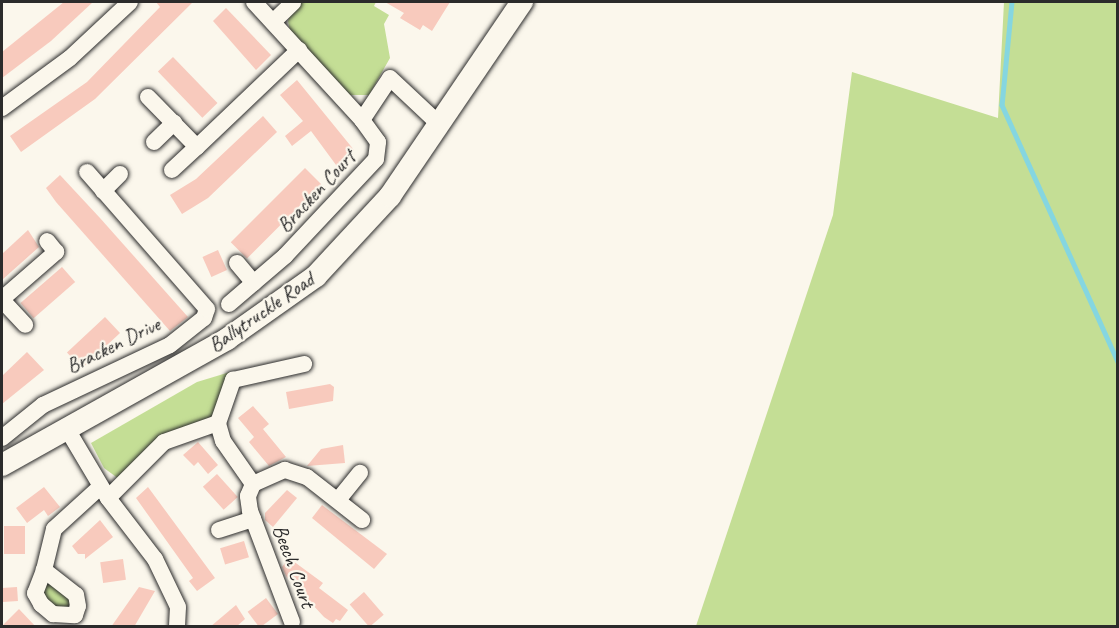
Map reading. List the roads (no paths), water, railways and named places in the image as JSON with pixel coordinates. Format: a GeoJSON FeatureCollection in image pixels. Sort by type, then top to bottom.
{"type":"FeatureCollection","features":[{"type":"Feature","properties":{"kind":"street"},"geometry":{"type":"LineString","coordinates":[[2,108],[70,58],[130,2]]}},
{"type":"Feature","properties":{"kind":"street","name":"Bracken Court"},"geometry":{"type":"LineString","coordinates":[[229,304],[332,209],[376,159],[378,142],[362,120],[254,2]]}},
{"type":"Feature","properties":{"kind":"street","name":"Ballytruckle Road"},"geometry":{"type":"LineString","coordinates":[[2,465],[244,329],[304,286],[376,213],[522,2]]}},
{"type":"Feature","properties":{"kind":"street"},"geometry":{"type":"LineString","coordinates":[[273,22],[293,3]]}},
{"type":"Feature","properties":{"kind":"street"},"geometry":{"type":"LineString","coordinates":[[172,170],[299,50]]}},
{"type":"Feature","properties":{"kind":"street","name":"Bracken Court"},"geometry":{"type":"LineString","coordinates":[[362,120],[390,78],[439,124]]}},
{"type":"Feature","properties":{"kind":"street"},"geometry":{"type":"LineString","coordinates":[[148,96],[197,147]]}},
{"type":"Feature","properties":{"kind":"street"},"geometry":{"type":"LineString","coordinates":[[154,142],[174,123]]}},
{"type":"Feature","properties":{"kind":"street","name":"Bracken Drive"},"geometry":{"type":"LineString","coordinates":[[2,438],[43,405],[170,345],[204,318],[207,309],[87,172]]}},
{"type":"Feature","properties":{"kind":"street"},"geometry":{"type":"LineString","coordinates":[[103,191],[120,174]]}},
{"type":"Feature","properties":{"kind":"street"},"geometry":{"type":"LineString","coordinates":[[25,325],[2,300],[56,252],[46,241]]}},
{"type":"Feature","properties":{"kind":"street"},"geometry":{"type":"LineString","coordinates":[[237,263],[254,283]]}},
{"type":"Feature","properties":{"kind":"street"},"geometry":{"type":"LineString","coordinates":[[304,364],[233,380],[218,423],[223,441],[253,484],[285,470],[307,477],[362,520]]}},
{"type":"Feature","properties":{"kind":"street"},"geometry":{"type":"LineString","coordinates":[[44,570],[54,530],[104,493],[164,442],[218,423]]}},
{"type":"Feature","properties":{"kind":"street"},"geometry":{"type":"LineString","coordinates":[[67,429],[104,493],[155,559],[178,607],[177,627]]}},
{"type":"Feature","properties":{"kind":"street"},"geometry":{"type":"LineString","coordinates":[[338,500],[360,473]]}},
{"type":"Feature","properties":{"kind":"street","name":"Beech Court"},"geometry":{"type":"LineString","coordinates":[[253,484],[248,495],[253,519],[294,625]]}},
{"type":"Feature","properties":{"kind":"street","name":"Beech Court"},"geometry":{"type":"LineString","coordinates":[[219,530],[253,519]]}},
{"type":"Feature","properties":{"kind":"waterway"},"geometry":{"type":"LineString","coordinates":[[1012,2],[1002,105],[1118,362]]}}]}
